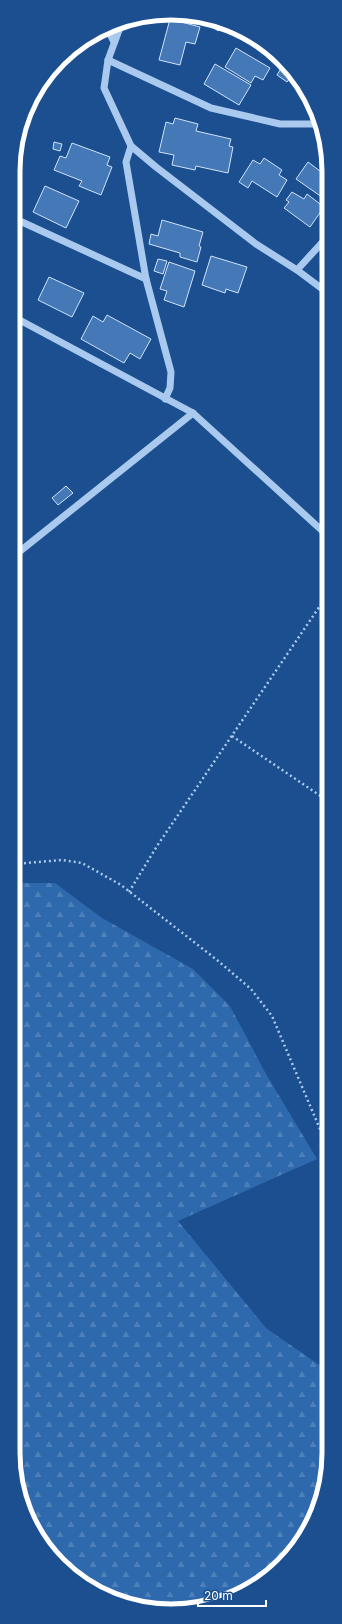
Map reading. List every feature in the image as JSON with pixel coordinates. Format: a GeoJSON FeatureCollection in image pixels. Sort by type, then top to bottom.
{"type":"FeatureCollection","features":[{"type":"Feature","properties":{"kind":"street"},"geometry":{"type":"LineString","coordinates":[[119,29],[108,60],[104,88],[131,146],[256,244],[298,270],[322,289]]}},
{"type":"Feature","properties":{"kind":"street"},"geometry":{"type":"LineString","coordinates":[[109,33],[114,42]]}},
{"type":"Feature","properties":{"kind":"street"},"geometry":{"type":"LineString","coordinates":[[108,60],[211,108],[280,124],[315,124]]}},
{"type":"Feature","properties":{"kind":"street"},"geometry":{"type":"LineString","coordinates":[[131,146],[126,162],[146,279],[171,372],[170,388],[165,399]]}},
{"type":"Feature","properties":{"kind":"street"},"geometry":{"type":"LineString","coordinates":[[22,222],[146,279]]}},
{"type":"Feature","properties":{"kind":"street"},"geometry":{"type":"LineString","coordinates":[[298,270],[322,243]]}},
{"type":"Feature","properties":{"kind":"street"},"geometry":{"type":"LineString","coordinates":[[20,320],[194,414],[322,531]]}},
{"type":"Feature","properties":{"kind":"street"},"geometry":{"type":"LineString","coordinates":[[20,551],[194,414]]}},
{"type":"Feature","properties":{"kind":"path"},"geometry":{"type":"LineString","coordinates":[[129,892],[157,846],[322,603]]}},
{"type":"Feature","properties":{"kind":"path"},"geometry":{"type":"LineString","coordinates":[[232,736],[322,797]]}},
{"type":"Feature","properties":{"kind":"path"},"geometry":{"type":"LineString","coordinates":[[20,864],[62,860],[82,863],[121,885],[217,960],[251,989],[272,1016],[322,1134]]}},
{"type":"Feature","properties":{"kind":"green space"},"geometry":{"type":"Polygon","coordinates":[[[20,883],[55,883],[102,918],[193,969],[230,1006],[266,1074],[317,1159],[178,1221],[266,1328],[322,1367],[321,1473],[311,1511],[297,1537],[285,1553],[271,1567],[255,1579],[229,1593],[210,1599],[181,1604],[151,1603],[113,1593],[95,1584],[71,1567],[57,1553],[45,1537],[31,1511],[25,1492],[20,1463],[20,883]]]}},
{"type":"Feature","properties":{"kind":"building"},"geometry":{"type":"Polygon","coordinates":[[[170,20],[200,27],[195,44],[186,42],[180,65],[159,60],[170,20]]]}},
{"type":"Feature","properties":{"kind":"building"},"geometry":{"type":"Polygon","coordinates":[[[211,25],[220,28],[218,31],[211,25]]]}},
{"type":"Feature","properties":{"kind":"building"},"geometry":{"type":"Polygon","coordinates":[[[236,48],[270,68],[263,80],[255,76],[251,83],[225,67],[236,48]]]}},
{"type":"Feature","properties":{"kind":"building"},"geometry":{"type":"Polygon","coordinates":[[[215,64],[251,85],[239,105],[204,84],[215,64]]]}},
{"type":"Feature","properties":{"kind":"building"},"geometry":{"type":"Polygon","coordinates":[[[282,68],[290,78],[287,82],[277,75],[282,68]]]}},
{"type":"Feature","properties":{"kind":"building"},"geometry":{"type":"Polygon","coordinates":[[[175,118],[198,124],[196,131],[231,139],[229,146],[233,147],[228,173],[196,166],[195,170],[172,165],[174,155],[159,152],[166,122],[173,124],[175,118]]]}},
{"type":"Feature","properties":{"kind":"building"},"geometry":{"type":"Polygon","coordinates":[[[54,142],[62,144],[60,151],[53,149],[54,142]]]}},
{"type":"Feature","properties":{"kind":"building"},"geometry":{"type":"Polygon","coordinates":[[[72,143],[110,157],[107,165],[112,167],[101,195],[79,186],[82,181],[54,170],[60,156],[66,158],[72,143]]]}},
{"type":"Feature","properties":{"kind":"building"},"geometry":{"type":"Polygon","coordinates":[[[264,158],[282,170],[279,175],[287,180],[277,197],[252,181],[248,188],[239,182],[253,160],[260,164],[264,158]]]}},
{"type":"Feature","properties":{"kind":"building"},"geometry":{"type":"Polygon","coordinates":[[[308,162],[320,171],[322,167],[322,197],[296,179],[308,162]]]}},
{"type":"Feature","properties":{"kind":"building"},"geometry":{"type":"Polygon","coordinates":[[[45,186],[79,201],[66,228],[33,212],[45,186]]]}},
{"type":"Feature","properties":{"kind":"building"},"geometry":{"type":"Polygon","coordinates":[[[292,192],[304,199],[307,194],[322,205],[322,210],[310,227],[284,208],[289,202],[286,200],[292,192]]]}},
{"type":"Feature","properties":{"kind":"building"},"geometry":{"type":"Polygon","coordinates":[[[162,220],[203,232],[197,262],[180,257],[180,253],[149,244],[151,234],[158,236],[162,220]]]}},
{"type":"Feature","properties":{"kind":"building"},"geometry":{"type":"Polygon","coordinates":[[[211,256],[247,267],[238,293],[226,289],[225,293],[202,285],[211,256]]]}},
{"type":"Feature","properties":{"kind":"building"},"geometry":{"type":"Polygon","coordinates":[[[158,259],[167,261],[163,274],[154,271],[158,259]]]}},
{"type":"Feature","properties":{"kind":"building"},"geometry":{"type":"Polygon","coordinates":[[[169,262],[195,271],[184,307],[164,300],[167,291],[160,289],[169,262]]]}},
{"type":"Feature","properties":{"kind":"building"},"geometry":{"type":"Polygon","coordinates":[[[49,277],[84,293],[72,317],[38,300],[49,277]]]}},
{"type":"Feature","properties":{"kind":"building"},"geometry":{"type":"Polygon","coordinates":[[[107,315],[151,339],[140,359],[130,353],[124,363],[81,339],[93,316],[103,322],[107,315]]]}},
{"type":"Feature","properties":{"kind":"building"},"geometry":{"type":"Polygon","coordinates":[[[66,486],[73,493],[58,505],[52,498],[66,486]]]}}]}
